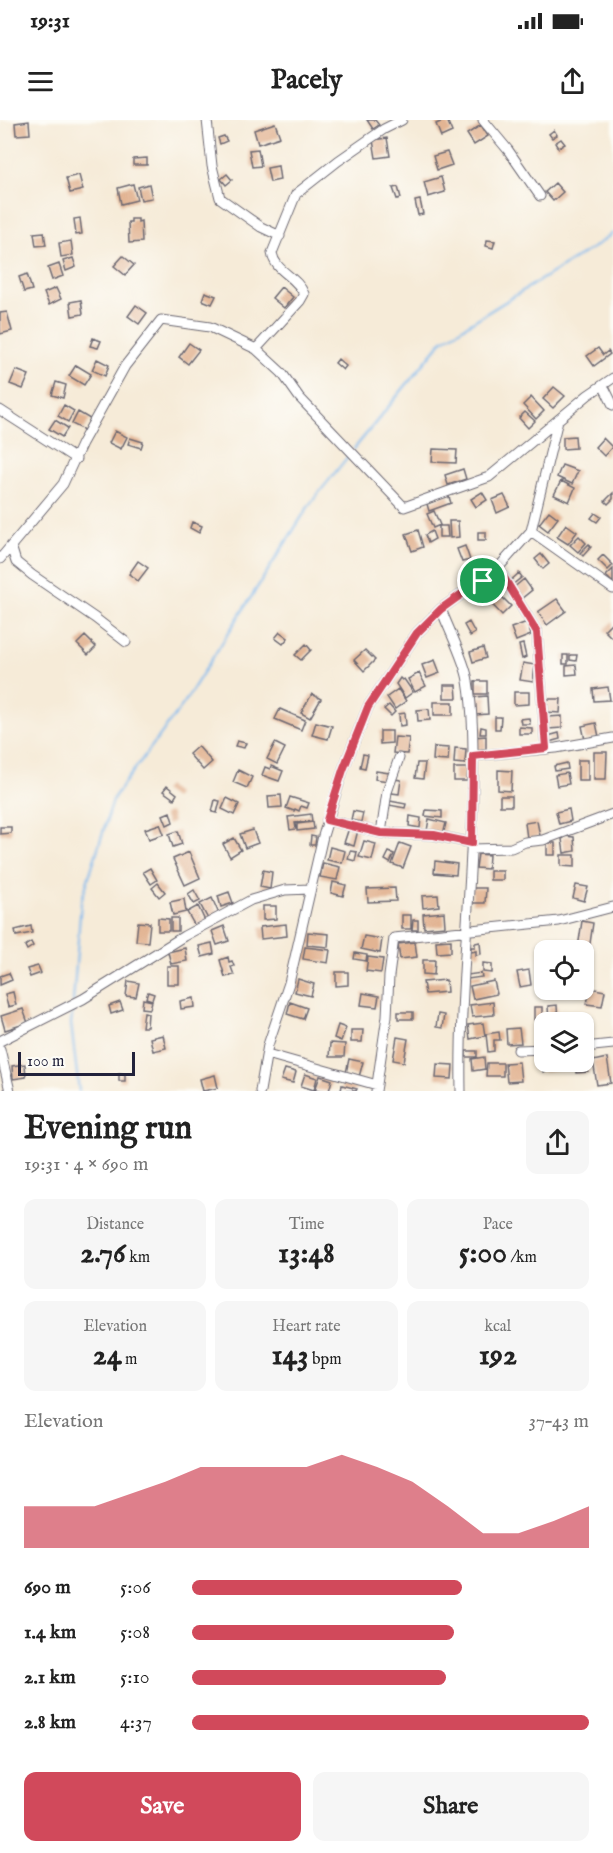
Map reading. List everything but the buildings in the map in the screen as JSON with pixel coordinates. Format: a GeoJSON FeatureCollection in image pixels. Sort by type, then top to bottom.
{"type":"FeatureCollection","features":[{"type":"Feature","properties":{"kind":"street"},"geometry":{"type":"LineString","coordinates":[[207,120],[212,166],[220,198],[261,227],[280,236]]}},
{"type":"Feature","properties":{"kind":"street"},"geometry":{"type":"LineString","coordinates":[[256,349],[300,302],[304,294],[301,286],[277,266],[272,253],[296,194],[338,161],[384,129],[402,120]]}},
{"type":"Feature","properties":{"kind":"street"},"geometry":{"type":"LineString","coordinates":[[483,120],[540,196]]}},
{"type":"Feature","properties":{"kind":"street"},"geometry":{"type":"LineString","coordinates":[[0,559],[63,484],[82,443],[125,366],[161,320],[210,327],[256,349],[282,372],[299,397],[404,507],[489,477],[613,378]]}},
{"type":"Feature","properties":{"kind":"street"},"geometry":{"type":"LineString","coordinates":[[603,385],[613,405]]}},
{"type":"Feature","properties":{"kind":"street"},"geometry":{"type":"LineString","coordinates":[[0,410],[76,459]]}},
{"type":"Feature","properties":{"kind":"street"},"geometry":{"type":"LineString","coordinates":[[260,1091],[267,1054],[289,983],[327,820],[343,770],[368,707],[417,633],[441,609],[498,568],[531,531],[558,420]]}},
{"type":"Feature","properties":{"kind":"street"},"geometry":{"type":"LineString","coordinates":[[531,531],[613,590]]}},
{"type":"Feature","properties":{"kind":"street"},"geometry":{"type":"LineString","coordinates":[[11,546],[16,562],[126,642]]}},
{"type":"Feature","properties":{"kind":"street"},"geometry":{"type":"LineString","coordinates":[[498,568],[537,632],[546,748]]}},
{"type":"Feature","properties":{"kind":"street"},"geometry":{"type":"LineString","coordinates":[[441,609],[468,679],[473,756],[472,846],[460,1055],[461,1091]]}},
{"type":"Feature","properties":{"kind":"street"},"geometry":{"type":"LineString","coordinates":[[473,756],[613,738]]}},
{"type":"Feature","properties":{"kind":"street"},"geometry":{"type":"LineString","coordinates":[[381,833],[387,792],[399,758]]}},
{"type":"Feature","properties":{"kind":"street"},"geometry":{"type":"LineString","coordinates":[[327,820],[381,833],[434,835],[472,846],[510,848],[525,842],[543,840],[613,814]]}},
{"type":"Feature","properties":{"kind":"street"},"geometry":{"type":"LineString","coordinates":[[0,1041],[84,999],[184,936],[251,900],[285,890],[310,890]]}},
{"type":"Feature","properties":{"kind":"street"},"geometry":{"type":"LineString","coordinates":[[267,1054],[376,1088],[387,1016],[394,938],[559,921],[613,907]]}},
{"type":"Feature","properties":{"kind":"street"},"geometry":{"type":"LineString","coordinates":[[594,1046],[613,1044]]}},
{"type":"Feature","properties":{"kind":"street"},"geometry":{"type":"LineString","coordinates":[[0,1049],[10,1091]]}},
{"type":"Feature","properties":{"kind":"street"},"geometry":{"type":"LineString","coordinates":[[518,1050],[534,1049]]}},
{"type":"Feature","properties":{"kind":"waterway"},"geometry":{"type":"LineString","coordinates":[[354,449],[443,340],[613,233]]}},
{"type":"Feature","properties":{"kind":"waterway"},"geometry":{"type":"LineString","coordinates":[[73,1002],[81,902],[114,797],[184,703],[310,504],[350,454]]}},
{"type":"Feature","properties":{"kind":"waterway"},"geometry":{"type":"LineString","coordinates":[[73,1007],[71,1024],[79,1091]]}},
{"type":"Feature","properties":{"kind":"route"},"geometry":{"type":"LineString","coordinates":[[498,568],[537,632],[546,748],[473,756],[472,843],[434,835],[381,833],[327,820],[343,770],[368,707],[417,633],[441,609],[483,581],[498,568]]}}]}
